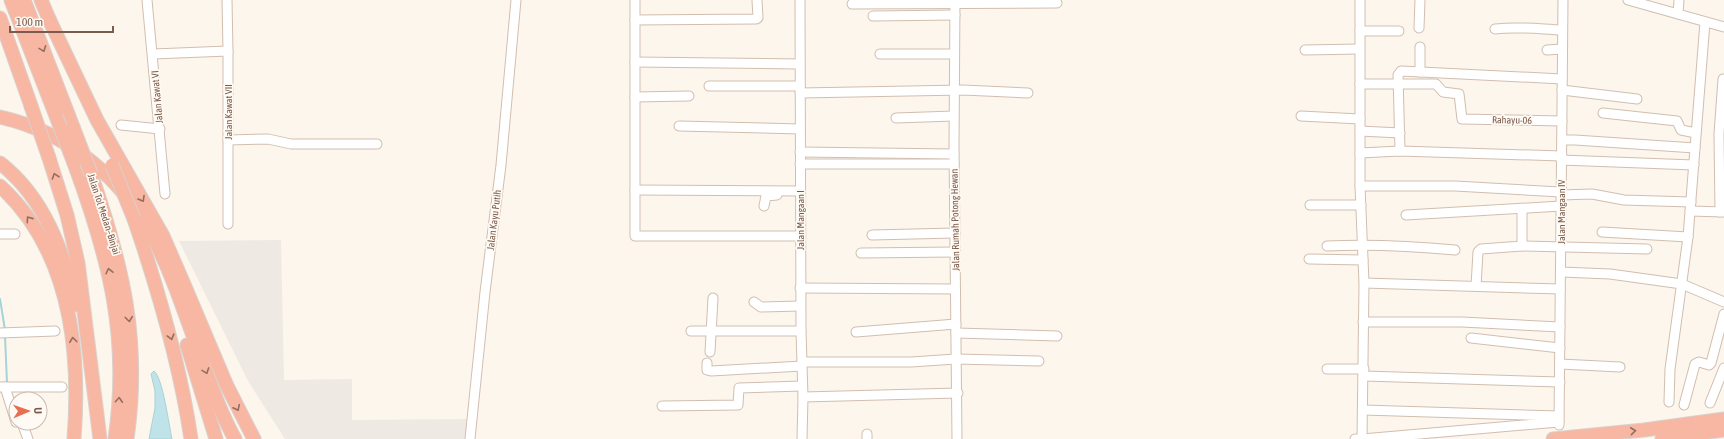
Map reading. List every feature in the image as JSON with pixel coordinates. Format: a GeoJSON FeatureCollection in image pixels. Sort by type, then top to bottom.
{"type":"FeatureCollection","features":[{"type":"Feature","properties":{"kind":"highway","name":"Jalan Tol Medan–Binjai"},"geometry":{"type":"LineString","coordinates":[[11,0],[74,163],[105,257],[114,302],[120,356],[120,385],[115,439]]}},
{"type":"Feature","properties":{"kind":"highway","name":"Jalan Tol Medan–Binjai"},"geometry":{"type":"LineString","coordinates":[[24,0],[92,174],[119,260],[130,320],[133,370],[132,396],[127,439]]}},
{"type":"Feature","properties":{"kind":"highway"},"geometry":{"type":"LineString","coordinates":[[41,0],[117,165],[138,219],[181,380],[191,439]]}},
{"type":"Feature","properties":{"kind":"highway"},"geometry":{"type":"LineString","coordinates":[[0,18],[62,196],[73,241],[83,299],[91,375],[100,439]]}},
{"type":"Feature","properties":{"kind":"highway"},"geometry":{"type":"LineString","coordinates":[[0,117],[43,131],[81,152],[109,176],[122,191],[158,252],[216,439]]}},
{"type":"Feature","properties":{"kind":"highway"},"geometry":{"type":"LineString","coordinates":[[0,163],[19,180],[33,197],[46,218],[59,248],[77,305],[91,375]]}},
{"type":"Feature","properties":{"kind":"highway"},"geometry":{"type":"LineString","coordinates":[[117,165],[159,229],[227,386],[254,439]]}},
{"type":"Feature","properties":{"kind":"highway"},"geometry":{"type":"LineString","coordinates":[[0,186],[16,201],[31,221],[45,244],[64,294],[69,315],[76,379],[73,439]]}},
{"type":"Feature","properties":{"kind":"highway"},"geometry":{"type":"LineString","coordinates":[[138,219],[162,256],[217,400],[235,439]]}},
{"type":"Feature","properties":{"kind":"highway"},"geometry":{"type":"LineString","coordinates":[[1553,439],[1644,430],[1724,419]]}},
{"type":"Feature","properties":{"kind":"highway"},"geometry":{"type":"LineString","coordinates":[[1662,439],[1724,430]]}},
{"type":"Feature","properties":{"kind":"street","name":"Jalan Kawat VI"},"geometry":{"type":"LineString","coordinates":[[148,0],[165,194]]}},
{"type":"Feature","properties":{"kind":"street","name":"Jalan Kawat VII"},"geometry":{"type":"LineString","coordinates":[[227,0],[228,224]]}},
{"type":"Feature","properties":{"kind":"street","name":"Jalan Kayu Putih"},"geometry":{"type":"LineString","coordinates":[[470,439],[483,313],[501,166],[516,0]]}},
{"type":"Feature","properties":{"kind":"street"},"geometry":{"type":"LineString","coordinates":[[635,0],[635,236],[800,236]]}},
{"type":"Feature","properties":{"kind":"street"},"geometry":{"type":"LineString","coordinates":[[635,20],[756,19],[758,18],[757,0]]}},
{"type":"Feature","properties":{"kind":"street","name":"Jalan Mangaan I"},"geometry":{"type":"LineString","coordinates":[[800,0],[800,306],[803,397],[802,439]]}},
{"type":"Feature","properties":{"kind":"street"},"geometry":{"type":"LineString","coordinates":[[1360,0],[1360,186],[1364,283],[1362,439]]}},
{"type":"Feature","properties":{"kind":"street"},"geometry":{"type":"LineString","coordinates":[[1419,28],[1420,0]]}},
{"type":"Feature","properties":{"kind":"street","name":"Jalan Mangaan IV"},"geometry":{"type":"LineString","coordinates":[[1559,421],[1562,0]]}},
{"type":"Feature","properties":{"kind":"street"},"geometry":{"type":"LineString","coordinates":[[1628,0],[1644,2],[1678,14],[1724,27]]}},
{"type":"Feature","properties":{"kind":"street"},"geometry":{"type":"LineString","coordinates":[[1678,14],[1679,0]]}},
{"type":"Feature","properties":{"kind":"street"},"geometry":{"type":"LineString","coordinates":[[852,4],[910,4],[955,1],[1058,3]]}},
{"type":"Feature","properties":{"kind":"street","name":"Jalan Rumah Potong Hewan"},"geometry":{"type":"LineString","coordinates":[[955,1],[954,164],[956,359],[958,393],[957,439]]}},
{"type":"Feature","properties":{"kind":"street"},"geometry":{"type":"LineString","coordinates":[[910,4],[910,16]]}},
{"type":"Feature","properties":{"kind":"street"},"geometry":{"type":"LineString","coordinates":[[873,16],[955,15]]}},
{"type":"Feature","properties":{"kind":"street"},"geometry":{"type":"LineString","coordinates":[[1669,402],[1670,369],[1691,207],[1705,22]]}},
{"type":"Feature","properties":{"kind":"street"},"geometry":{"type":"LineString","coordinates":[[1495,29],[1527,27],[1533,29],[1562,30]]}},
{"type":"Feature","properties":{"kind":"street"},"geometry":{"type":"LineString","coordinates":[[1360,31],[1399,31]]}},
{"type":"Feature","properties":{"kind":"street"},"geometry":{"type":"LineString","coordinates":[[1420,47],[1422,72],[1428,79],[1436,84]]}},
{"type":"Feature","properties":{"kind":"street"},"geometry":{"type":"LineString","coordinates":[[1304,50],[1360,49]]}},
{"type":"Feature","properties":{"kind":"street"},"geometry":{"type":"LineString","coordinates":[[1547,50],[1562,49]]}},
{"type":"Feature","properties":{"kind":"street"},"geometry":{"type":"LineString","coordinates":[[153,54],[228,51]]}},
{"type":"Feature","properties":{"kind":"street"},"geometry":{"type":"LineString","coordinates":[[880,54],[954,54]]}},
{"type":"Feature","properties":{"kind":"street"},"geometry":{"type":"LineString","coordinates":[[635,62],[800,64]]}},
{"type":"Feature","properties":{"kind":"street"},"geometry":{"type":"LineString","coordinates":[[1400,151],[1398,75],[1401,71],[1562,79]]}},
{"type":"Feature","properties":{"kind":"street"},"geometry":{"type":"LineString","coordinates":[[1360,186],[1455,186],[1561,194],[1592,194],[1624,200],[1722,212],[1723,79]]}},
{"type":"Feature","properties":{"kind":"street"},"geometry":{"type":"LineString","coordinates":[[1360,84],[1436,84]]}},
{"type":"Feature","properties":{"kind":"street","name":"Rahayu-06"},"geometry":{"type":"LineString","coordinates":[[1436,84],[1443,92],[1458,94],[1462,119],[1562,121]]}},
{"type":"Feature","properties":{"kind":"street"},"geometry":{"type":"LineString","coordinates":[[709,86],[800,90],[954,90],[1028,93]]}},
{"type":"Feature","properties":{"kind":"street"},"geometry":{"type":"LineString","coordinates":[[1562,90],[1637,99]]}},
{"type":"Feature","properties":{"kind":"street"},"geometry":{"type":"LineString","coordinates":[[635,97],[689,96]]}},
{"type":"Feature","properties":{"kind":"street"},"geometry":{"type":"LineString","coordinates":[[1604,113],[1678,121],[1681,130],[1696,133]]}},
{"type":"Feature","properties":{"kind":"street"},"geometry":{"type":"LineString","coordinates":[[896,118],[954,116]]}},
{"type":"Feature","properties":{"kind":"street"},"geometry":{"type":"LineString","coordinates":[[1301,116],[1360,119]]}},
{"type":"Feature","properties":{"kind":"street"},"geometry":{"type":"LineString","coordinates":[[121,125],[160,128]]}},
{"type":"Feature","properties":{"kind":"street"},"geometry":{"type":"LineString","coordinates":[[680,126],[800,129]]}},
{"type":"Feature","properties":{"kind":"street"},"geometry":{"type":"LineString","coordinates":[[1360,132],[1400,133]]}},
{"type":"Feature","properties":{"kind":"street"},"geometry":{"type":"LineString","coordinates":[[228,140],[268,139],[291,144],[377,144]]}},
{"type":"Feature","properties":{"kind":"street"},"geometry":{"type":"LineString","coordinates":[[1562,140],[1695,148]]}},
{"type":"Feature","properties":{"kind":"street"},"geometry":{"type":"LineString","coordinates":[[1360,153],[1400,151],[1694,164]]}},
{"type":"Feature","properties":{"kind":"street"},"geometry":{"type":"LineString","coordinates":[[800,152],[954,154]]}},
{"type":"Feature","properties":{"kind":"street"},"geometry":{"type":"LineString","coordinates":[[800,164],[954,164]]}},
{"type":"Feature","properties":{"kind":"street"},"geometry":{"type":"LineString","coordinates":[[635,190],[800,193]]}},
{"type":"Feature","properties":{"kind":"street"},"geometry":{"type":"LineString","coordinates":[[764,206],[765,198],[768,195],[800,193]]}},
{"type":"Feature","properties":{"kind":"street"},"geometry":{"type":"LineString","coordinates":[[1310,205],[1361,205]]}},
{"type":"Feature","properties":{"kind":"street"},"geometry":{"type":"LineString","coordinates":[[1406,215],[1561,206]]}},
{"type":"Feature","properties":{"kind":"street"},"geometry":{"type":"LineString","coordinates":[[1522,209],[1522,246]]}},
{"type":"Feature","properties":{"kind":"street"},"geometry":{"type":"LineString","coordinates":[[1602,232],[1688,237]]}},
{"type":"Feature","properties":{"kind":"street"},"geometry":{"type":"LineString","coordinates":[[872,235],[955,233]]}},
{"type":"Feature","properties":{"kind":"street"},"geometry":{"type":"LineString","coordinates":[[0,234],[15,234]]}},
{"type":"Feature","properties":{"kind":"street"},"geometry":{"type":"LineString","coordinates":[[1327,246],[1363,244],[1455,250]]}},
{"type":"Feature","properties":{"kind":"street"},"geometry":{"type":"LineString","coordinates":[[1476,286],[1479,250],[1522,246],[1647,249]]}},
{"type":"Feature","properties":{"kind":"street"},"geometry":{"type":"LineString","coordinates":[[861,253],[955,252]]}},
{"type":"Feature","properties":{"kind":"street"},"geometry":{"type":"LineString","coordinates":[[1309,259],[1363,260]]}},
{"type":"Feature","properties":{"kind":"street"},"geometry":{"type":"LineString","coordinates":[[1561,272],[1610,274],[1682,284],[1724,302]]}},
{"type":"Feature","properties":{"kind":"street"},"geometry":{"type":"LineString","coordinates":[[1364,283],[1560,288]]}},
{"type":"Feature","properties":{"kind":"street"},"geometry":{"type":"LineString","coordinates":[[800,288],[956,289]]}},
{"type":"Feature","properties":{"kind":"street"},"geometry":{"type":"LineString","coordinates":[[710,352],[713,298]]}},
{"type":"Feature","properties":{"kind":"street"},"geometry":{"type":"LineString","coordinates":[[754,302],[761,307],[800,306]]}},
{"type":"Feature","properties":{"kind":"street"},"geometry":{"type":"LineString","coordinates":[[1684,405],[1695,364],[1699,362],[1709,365],[1711,363],[1724,314]]}},
{"type":"Feature","properties":{"kind":"street"},"geometry":{"type":"LineString","coordinates":[[1363,322],[1462,322],[1560,327]]}},
{"type":"Feature","properties":{"kind":"street"},"geometry":{"type":"LineString","coordinates":[[856,332],[956,324]]}},
{"type":"Feature","properties":{"kind":"street"},"geometry":{"type":"LineString","coordinates":[[691,330],[801,331]]}},
{"type":"Feature","properties":{"kind":"street"},"geometry":{"type":"LineString","coordinates":[[4,333],[55,331]]}},
{"type":"Feature","properties":{"kind":"street"},"geometry":{"type":"LineString","coordinates":[[956,333],[1057,336]]}},
{"type":"Feature","properties":{"kind":"street"},"geometry":{"type":"LineString","coordinates":[[1471,338],[1560,348]]}},
{"type":"Feature","properties":{"kind":"street"},"geometry":{"type":"LineString","coordinates":[[707,363],[707,370],[711,371],[802,364],[911,362],[956,359],[1039,361]]}},
{"type":"Feature","properties":{"kind":"street"},"geometry":{"type":"LineString","coordinates":[[1560,364],[1620,367]]}},
{"type":"Feature","properties":{"kind":"street"},"geometry":{"type":"LineString","coordinates":[[1710,403],[1724,368]]}},
{"type":"Feature","properties":{"kind":"street"},"geometry":{"type":"LineString","coordinates":[[1327,369],[1560,382]]}},
{"type":"Feature","properties":{"kind":"street"},"geometry":{"type":"LineString","coordinates":[[662,406],[738,405],[739,388],[802,386]]}},
{"type":"Feature","properties":{"kind":"street"},"geometry":{"type":"LineString","coordinates":[[7,387],[62,387]]}},
{"type":"Feature","properties":{"kind":"street"},"geometry":{"type":"LineString","coordinates":[[803,397],[958,393]]}},
{"type":"Feature","properties":{"kind":"street"},"geometry":{"type":"LineString","coordinates":[[1363,410],[1559,421]]}},
{"type":"Feature","properties":{"kind":"street"},"geometry":{"type":"LineString","coordinates":[[1355,439],[1559,421]]}},
{"type":"Feature","properties":{"kind":"shaded area"},"geometry":{"type":"Polygon","coordinates":[[[281,240],[284,380],[352,379],[352,420],[467,419],[465,439],[285,439],[248,381],[179,241],[281,240]]]}},
{"type":"Feature","properties":{"kind":"water"},"geometry":{"type":"Polygon","coordinates":[[[154,371],[163,392],[172,439],[149,439],[155,408],[155,391],[151,374],[154,371]]]}},
{"type":"Feature","properties":{"kind":"waterway"},"geometry":{"type":"LineString","coordinates":[[0,299],[5,330]]}},
{"type":"Feature","properties":{"kind":"waterway"},"geometry":{"type":"LineString","coordinates":[[5,336],[7,383]]}}]}
